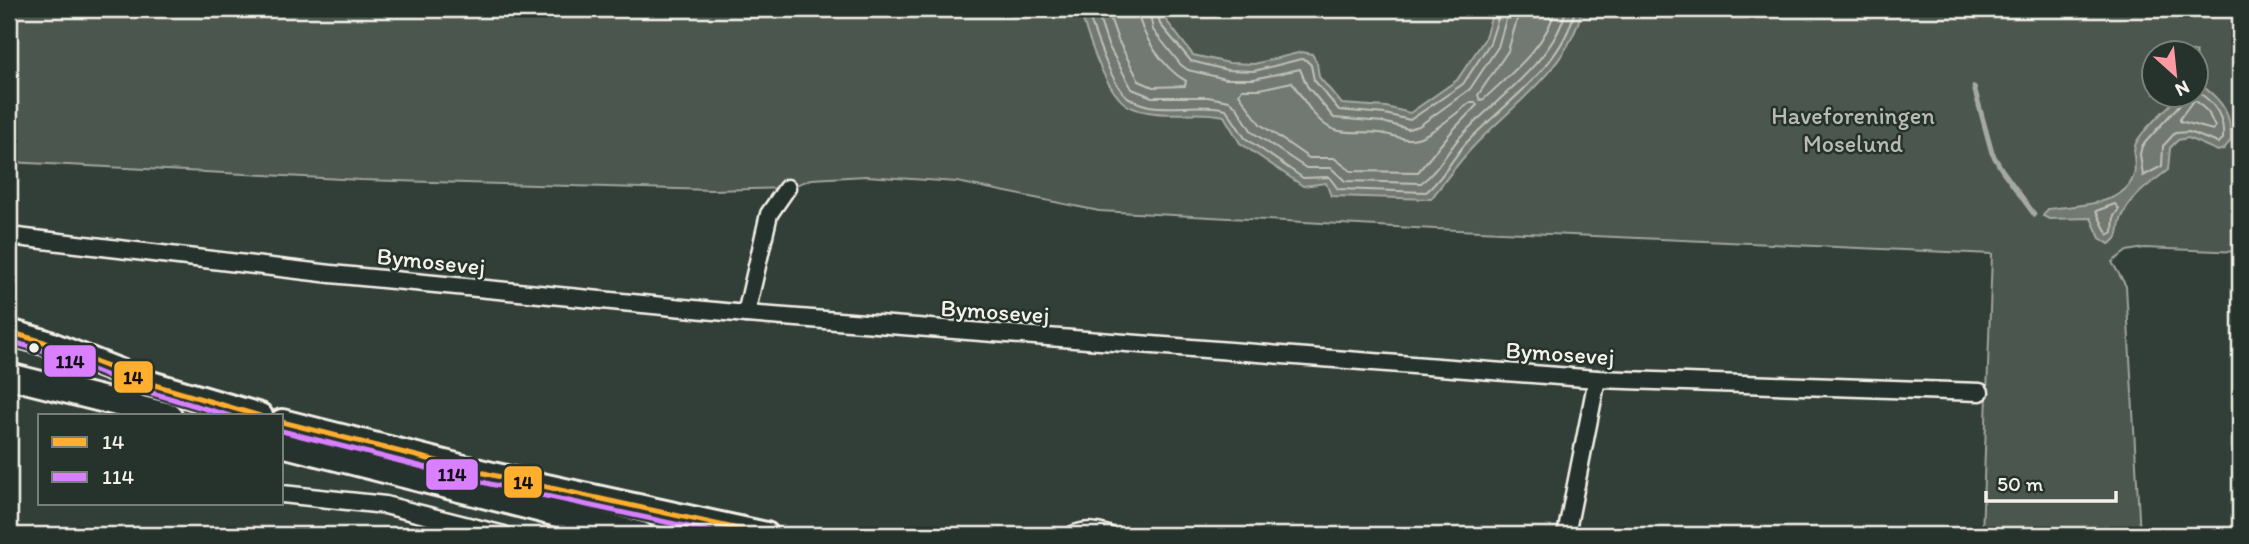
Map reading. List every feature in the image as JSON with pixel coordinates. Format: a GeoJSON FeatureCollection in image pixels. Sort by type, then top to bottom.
{"type":"FeatureCollection","features":[{"type":"Feature","properties":{"kind":"main road"},"geometry":{"type":"LineString","coordinates":[[9,332],[44,342],[151,384],[253,414]]}},
{"type":"Feature","properties":{"kind":"main road"},"geometry":{"type":"LineString","coordinates":[[9,376],[161,414]]}},
{"type":"Feature","properties":{"kind":"main road"},"geometry":{"type":"LineString","coordinates":[[284,423],[492,475],[766,535]]}},
{"type":"Feature","properties":{"kind":"main road"},"geometry":{"type":"LineString","coordinates":[[284,445],[641,535]]}},
{"type":"Feature","properties":{"kind":"street"},"geometry":{"type":"LineString","coordinates":[[746,314],[769,214],[787,188]]}},
{"type":"Feature","properties":{"kind":"street","name":"Bymosevej"},"geometry":{"type":"LineString","coordinates":[[9,236],[331,274],[746,314],[1597,379],[1980,392]]}},
{"type":"Feature","properties":{"kind":"street"},"geometry":{"type":"LineString","coordinates":[[1566,535],[1597,379]]}},
{"type":"Feature","properties":{"kind":"street"},"geometry":{"type":"LineString","coordinates":[[284,494],[385,505],[504,535]]}},
{"type":"Feature","properties":{"kind":"street"},"geometry":{"type":"LineString","coordinates":[[1073,535],[1080,531],[1096,531],[1108,535]]}},
{"type":"Feature","properties":{"kind":"green space","name":"Haveforeningen Moselund"},"geometry":{"type":"Polygon","coordinates":[[[9,9],[2240,9],[2240,252],[2144,248],[2127,251],[2112,262],[2126,286],[2140,535],[1982,535],[1992,254],[1099,211],[957,182],[866,176],[812,179],[787,188],[712,190],[361,180],[9,162],[9,9]]]}},
{"type":"Feature","properties":{"kind":"water"},"geometry":{"type":"Polygon","coordinates":[[[1080,9],[1164,9],[1166,20],[1193,55],[1229,63],[1254,64],[1302,52],[1312,54],[1317,63],[1319,77],[1342,104],[1386,107],[1410,113],[1457,80],[1484,40],[1494,9],[1582,9],[1565,50],[1552,68],[1472,148],[1431,199],[1331,196],[1326,183],[1303,186],[1240,143],[1224,116],[1157,113],[1128,106],[1112,90],[1101,68],[1080,9]]]}},
{"type":"Feature","properties":{"kind":"water"},"geometry":{"type":"Polygon","coordinates":[[[2210,92],[2221,103],[2227,114],[2231,140],[2224,149],[2218,151],[2188,138],[2178,140],[2170,148],[2168,170],[2142,190],[2126,209],[2120,221],[2118,236],[2109,244],[2100,238],[2091,218],[2049,219],[2043,216],[2048,209],[2084,205],[2110,199],[2120,193],[2129,185],[2134,175],[2136,143],[2166,108],[2210,108],[2210,92]]]}},
{"type":"Feature","properties":{"kind":"waterway"},"geometry":{"type":"LineString","coordinates":[[1974,87],[1992,153],[2034,214]]}},
{"type":"Feature","properties":{"kind":"transit line","name":"14"},"geometry":{"type":"LineString","coordinates":[[9,332],[44,342],[151,384],[253,414]]}},
{"type":"Feature","properties":{"kind":"transit line","name":"114"},"geometry":{"type":"LineString","coordinates":[[9,341],[41,350],[149,392],[223,414]]}},
{"type":"Feature","properties":{"kind":"transit line","name":"14"},"geometry":{"type":"LineString","coordinates":[[284,423],[492,475],[766,535]]}},
{"type":"Feature","properties":{"kind":"transit line","name":"114"},"geometry":{"type":"LineString","coordinates":[[284,432],[490,484],[726,535]]}}]}
